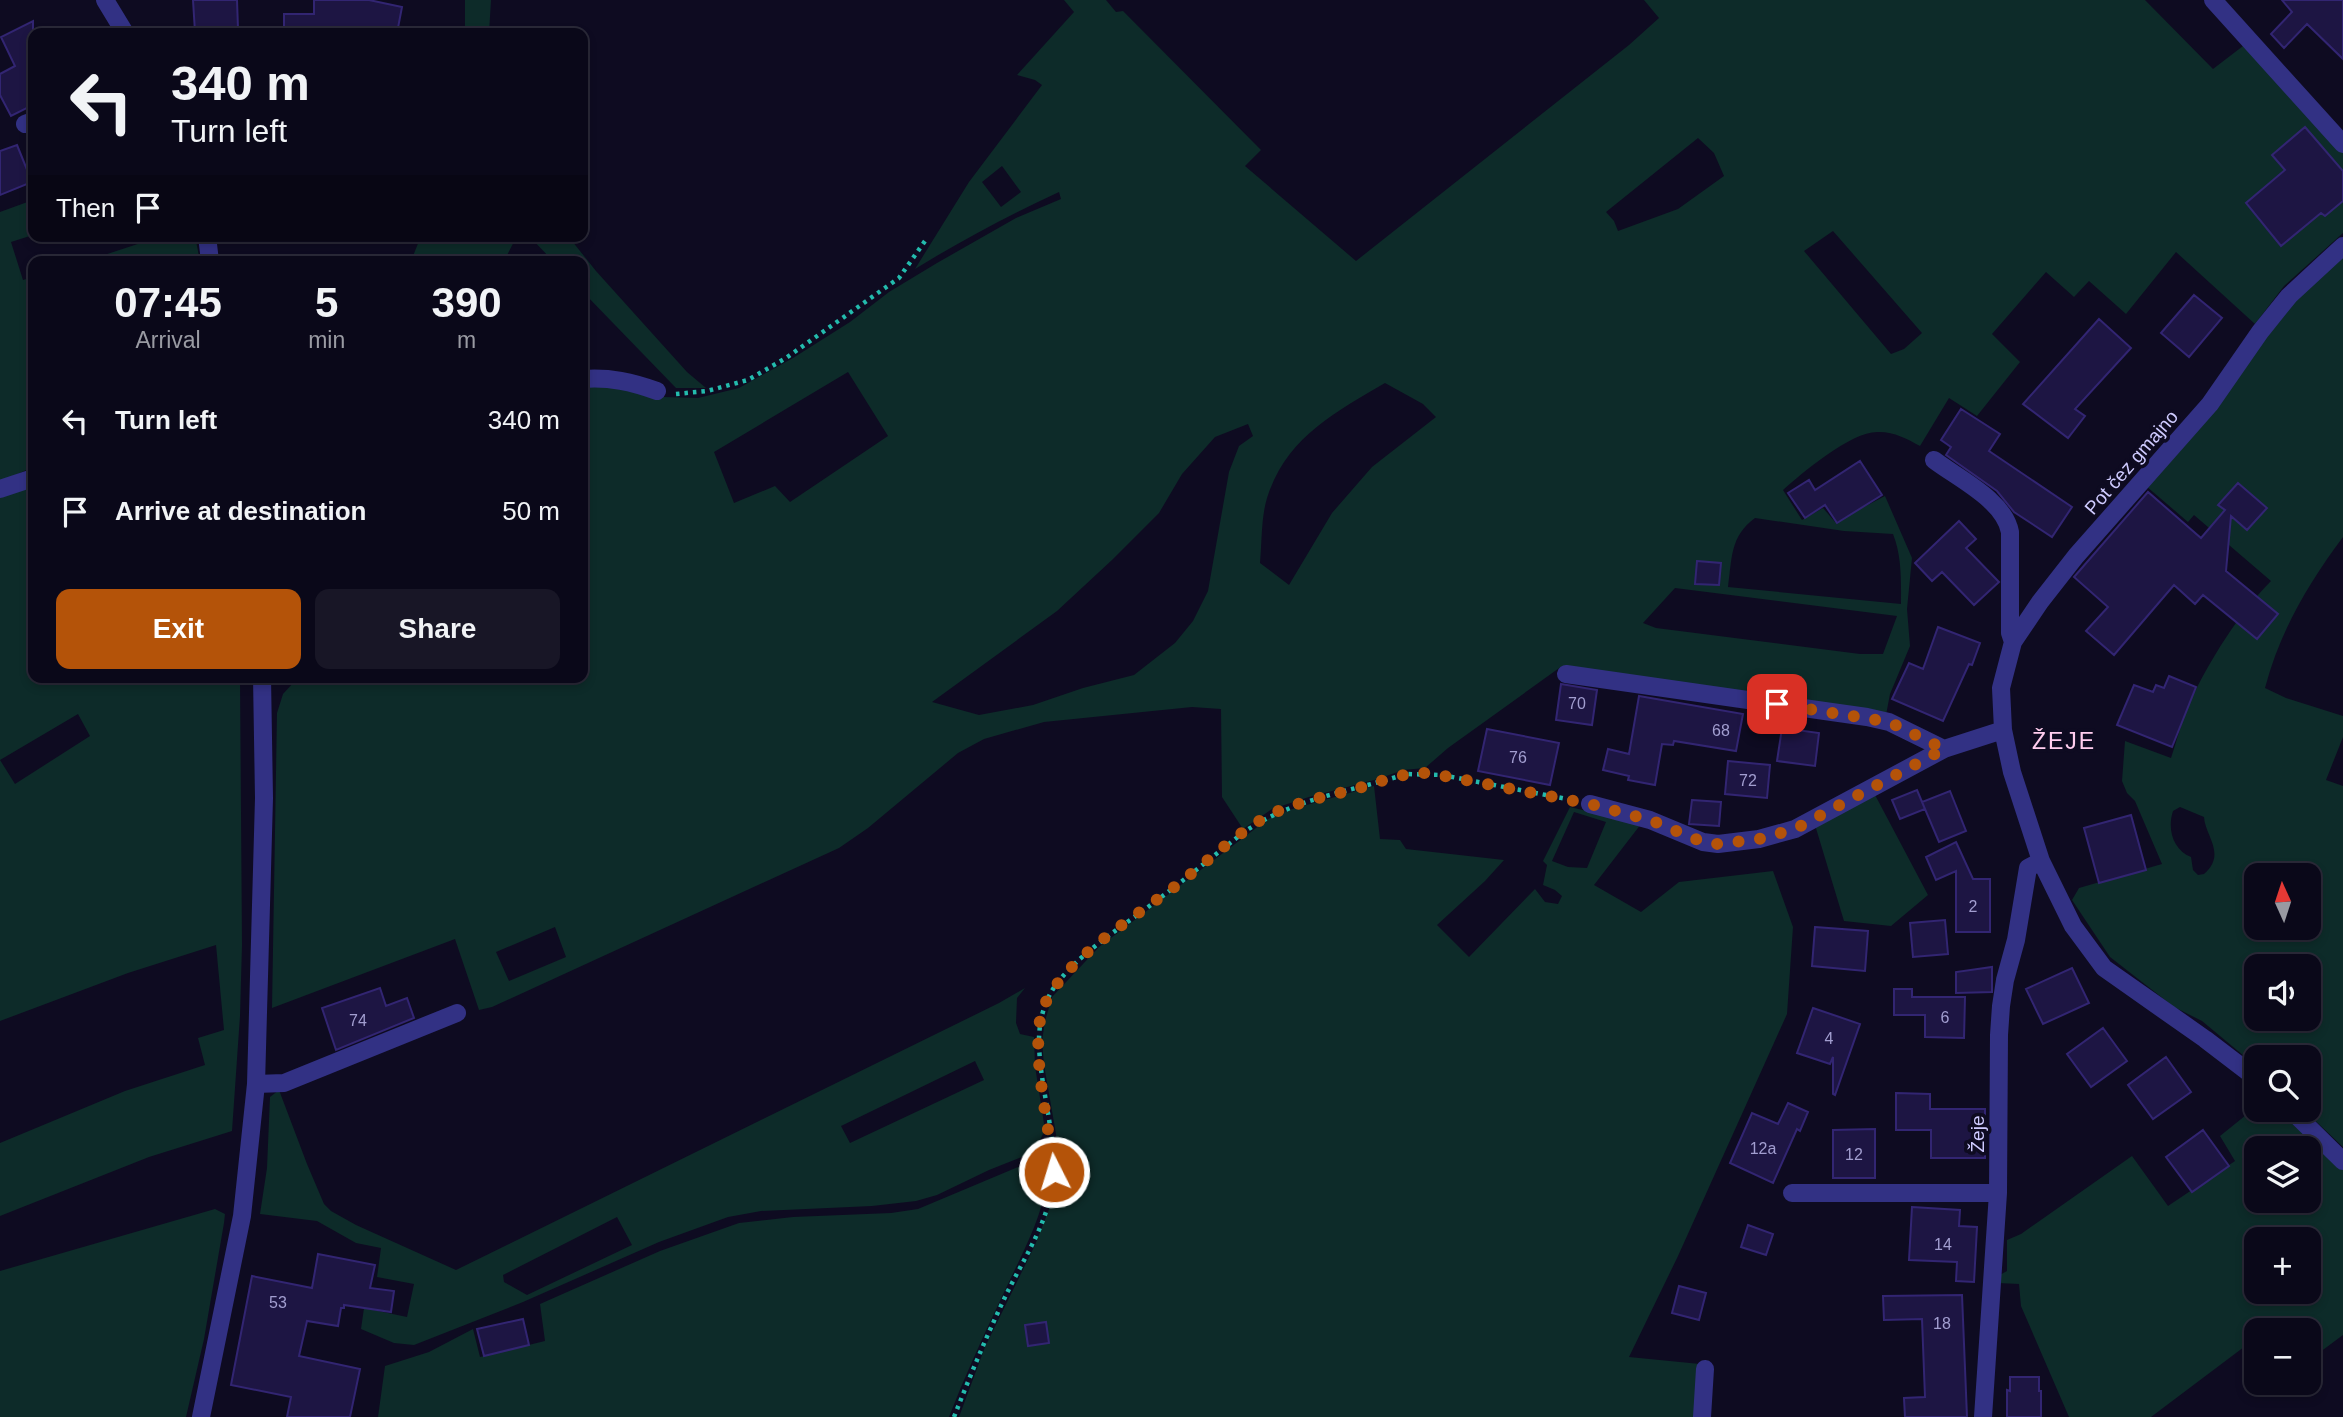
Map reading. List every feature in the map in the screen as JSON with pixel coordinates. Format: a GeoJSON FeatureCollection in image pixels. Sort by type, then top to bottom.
{"type":"FeatureCollection","features":[{"type":"Feature","properties":{"kind":"street"},"geometry":{"type":"LineString","coordinates":[[105,0],[122,28]]}},
{"type":"Feature","properties":{"kind":"street"},"geometry":{"type":"LineString","coordinates":[[2213,0],[2343,144]]}},
{"type":"Feature","properties":{"kind":"street","name":"Pot čez gmajno"},"geometry":{"type":"LineString","coordinates":[[2244,1069],[2104,968],[2073,926],[2041,861],[2012,772],[2003,730],[2001,688],[2012,642],[2039,602],[2210,404],[2260,332],[2289,296],[2343,246]]}},
{"type":"Feature","properties":{"kind":"street"},"geometry":{"type":"LineString","coordinates":[[588,379],[626,380],[657,391]]}},
{"type":"Feature","properties":{"kind":"street"},"geometry":{"type":"LineString","coordinates":[[1934,460],[1997,506],[2008,520],[2008,592],[2012,642]]}},
{"type":"Feature","properties":{"kind":"street"},"geometry":{"type":"LineString","coordinates":[[0,489],[28,480]]}},
{"type":"Feature","properties":{"kind":"street"},"geometry":{"type":"LineString","coordinates":[[2008,592],[2039,602]]}},
{"type":"Feature","properties":{"kind":"street"},"geometry":{"type":"LineString","coordinates":[[1566,674],[1867,717],[1889,722],[1944,749]]}},
{"type":"Feature","properties":{"kind":"street"},"geometry":{"type":"LineString","coordinates":[[201,1417],[242,1216],[256,1084],[266,683]]}},
{"type":"Feature","properties":{"kind":"street"},"geometry":{"type":"LineString","coordinates":[[1590,804],[1650,820],[1703,842],[1718,844],[1759,839],[1795,829],[1944,749],[2003,730]]}},
{"type":"Feature","properties":{"kind":"street","name":"Žeje"},"geometry":{"type":"LineString","coordinates":[[1983,1417],[1998,1193],[2001,1006],[2028,868],[2041,861]]}},
{"type":"Feature","properties":{"kind":"street"},"geometry":{"type":"LineString","coordinates":[[256,1084],[284,1083],[457,1013]]}},
{"type":"Feature","properties":{"kind":"street"},"geometry":{"type":"LineString","coordinates":[[2303,1122],[2343,1161]]}},
{"type":"Feature","properties":{"kind":"street"},"geometry":{"type":"LineString","coordinates":[[1792,1194],[1998,1193]]}},
{"type":"Feature","properties":{"kind":"street"},"geometry":{"type":"LineString","coordinates":[[1702,1417],[1705,1369]]}},
{"type":"Feature","properties":{"kind":"path"},"geometry":{"type":"LineString","coordinates":[[657,391],[679,394],[707,391],[748,380],[786,358],[899,278],[925,242]]}},
{"type":"Feature","properties":{"kind":"path"},"geometry":{"type":"LineString","coordinates":[[954,1417],[983,1345],[1031,1248],[1051,1194],[1054,1172],[1039,1067],[1042,1009],[1055,986],[1077,963],[1244,832],[1266,817],[1313,800],[1417,773],[1442,775],[1590,804]]}},
{"type":"Feature","properties":{"kind":"green space"},"geometry":{"type":"Polygon","coordinates":[[[465,0],[491,0],[489,28],[465,28],[465,0]]]}},
{"type":"Feature","properties":{"kind":"green space"},"geometry":{"type":"Polygon","coordinates":[[[1064,0],[1106,0],[1116,12],[1123,11],[1261,150],[1245,166],[1356,261],[1629,45],[1659,18],[1644,0],[2145,0],[2213,69],[2243,46],[2343,151],[2343,233],[2284,286],[2255,324],[2176,252],[2126,314],[2089,281],[2074,297],[2046,272],[1992,334],[2020,362],[1977,416],[1949,398],[1920,446],[1890,433],[1868,433],[1829,453],[1783,490],[1802,520],[1823,508],[1835,522],[1885,496],[1912,558],[1907,609],[1910,646],[1890,694],[1886,715],[1562,666],[1448,748],[1425,768],[1403,770],[1272,809],[1243,829],[1222,797],[1221,709],[1192,707],[1044,722],[984,739],[958,753],[868,828],[839,848],[492,1007],[479,1010],[455,939],[272,1008],[277,713],[283,694],[293,683],[588,683],[588,385],[623,387],[663,397],[698,398],[739,388],[793,358],[850,322],[889,292],[937,263],[1016,218],[1061,199],[1059,192],[968,238],[915,269],[969,182],[1042,85],[1017,75],[1074,12],[1064,0]],[[1698,138],[1606,212],[1618,231],[1678,209],[1724,176],[1714,153],[1698,138]],[[1002,166],[982,182],[1001,207],[1021,192],[1002,166]],[[1833,231],[1804,251],[1891,354],[1904,349],[1922,333],[1833,231]],[[848,372],[714,452],[734,503],[775,486],[790,502],[888,436],[848,372]],[[1385,383],[1348,405],[1299,443],[1275,477],[1267,498],[1260,563],[1289,585],[1332,513],[1372,467],[1436,417],[1423,404],[1385,383]],[[1248,424],[1215,437],[1182,474],[1159,513],[1112,560],[1057,611],[932,702],[979,715],[1033,705],[1134,675],[1175,643],[1193,621],[1208,591],[1229,472],[1239,446],[1253,436],[1248,424]],[[1755,518],[1747,525],[1734,549],[1728,587],[1901,604],[1901,577],[1893,534],[1844,531],[1755,518]],[[1697,561],[1695,584],[1719,585],[1720,563],[1697,561]],[[1675,588],[1643,623],[1656,628],[1860,654],[1883,654],[1897,616],[1675,588]],[[555,927],[496,952],[509,981],[566,957],[555,927]]]}},
{"type":"Feature","properties":{"kind":"green space"},"geometry":{"type":"Polygon","coordinates":[[[28,202],[28,237],[11,242],[23,280],[28,278],[28,469],[0,482],[0,212],[28,202]]]}},
{"type":"Feature","properties":{"kind":"green space"},"geometry":{"type":"Polygon","coordinates":[[[144,242],[196,242],[199,256],[101,256],[144,242]]]}},
{"type":"Feature","properties":{"kind":"green space"},"geometry":{"type":"Polygon","coordinates":[[[419,242],[514,242],[507,256],[413,256],[419,242]]]}},
{"type":"Feature","properties":{"kind":"green space"},"geometry":{"type":"Polygon","coordinates":[[[535,242],[573,242],[584,256],[548,256],[535,242]]]}},
{"type":"Feature","properties":{"kind":"green space"},"geometry":{"type":"Polygon","coordinates":[[[2343,255],[2343,537],[2296,609],[2265,688],[2286,698],[2343,716],[2343,737],[2326,780],[2343,786],[2343,1147],[2317,1122],[2321,1122],[2321,1045],[2244,1045],[2244,1056],[2202,1021],[2174,1007],[2110,957],[2072,900],[2079,888],[2162,864],[2135,801],[2127,793],[2122,781],[2125,741],[2171,758],[2187,709],[2206,670],[2236,623],[2271,581],[2194,515],[2188,522],[2146,486],[2180,451],[2294,299],[2343,255]],[[2180,807],[2173,811],[2171,818],[2173,838],[2180,849],[2191,857],[2193,870],[2198,875],[2204,874],[2211,867],[2214,859],[2213,845],[2204,817],[2180,807]]]}},
{"type":"Feature","properties":{"kind":"green space"},"geometry":{"type":"Polygon","coordinates":[[[588,261],[687,372],[706,388],[676,388],[588,297],[588,261]]]}},
{"type":"Feature","properties":{"kind":"green space"},"geometry":{"type":"Polygon","coordinates":[[[28,484],[28,683],[240,683],[240,1016],[232,1131],[149,1157],[0,1216],[0,1143],[125,1091],[205,1065],[198,1038],[224,1030],[216,945],[128,973],[0,1021],[0,497],[28,484]],[[78,714],[0,760],[15,784],[90,736],[78,714]]]}},
{"type":"Feature","properties":{"kind":"green space"},"geometry":{"type":"Polygon","coordinates":[[[1374,786],[1380,839],[1400,840],[1406,849],[1504,860],[1437,925],[1469,957],[1535,889],[1545,902],[1558,904],[1562,896],[1543,885],[1547,865],[1543,861],[1570,807],[1641,824],[1594,885],[1641,912],[1679,882],[1773,871],[1793,927],[1787,1014],[1678,1256],[1629,1357],[1700,1364],[1696,1417],[959,1417],[985,1347],[1035,1245],[1055,1194],[1058,1175],[1056,1134],[1042,1041],[1052,997],[1099,947],[1268,819],[1289,810],[1374,786]],[[1574,812],[1552,861],[1568,867],[1587,868],[1606,822],[1574,812]]]}},
{"type":"Feature","properties":{"kind":"green space"},"geometry":{"type":"Polygon","coordinates":[[[1874,793],[1928,895],[1891,926],[1844,921],[1815,825],[1874,793]]]}},
{"type":"Feature","properties":{"kind":"green space"},"geometry":{"type":"Polygon","coordinates":[[[1025,988],[1017,998],[1016,1023],[1020,1034],[1034,1037],[1035,1066],[1045,1130],[1037,1146],[1022,1157],[937,1195],[916,1201],[872,1206],[761,1211],[728,1217],[659,1242],[523,1302],[414,1345],[394,1343],[361,1329],[364,1308],[407,1317],[414,1284],[377,1277],[381,1248],[356,1243],[317,1221],[260,1214],[267,1168],[270,1097],[279,1090],[324,1204],[356,1225],[456,1270],[1025,988]],[[975,1061],[841,1126],[850,1143],[984,1080],[975,1061]],[[617,1217],[503,1275],[504,1282],[527,1295],[632,1245],[617,1217]]]}},
{"type":"Feature","properties":{"kind":"green space"},"geometry":{"type":"Polygon","coordinates":[[[2244,1117],[2244,1122],[2294,1122],[2309,1136],[2244,1136],[2244,1213],[2321,1213],[2321,1148],[2343,1169],[2343,1335],[2321,1351],[2321,1318],[2244,1318],[2244,1347],[2151,1417],[2069,1417],[2021,1306],[2019,1284],[1998,1283],[1998,1276],[2007,1271],[2007,1240],[2021,1234],[2132,1156],[2168,1206],[2235,1161],[2220,1136],[2244,1117]]]}},
{"type":"Feature","properties":{"kind":"green space"},"geometry":{"type":"Polygon","coordinates":[[[1048,1145],[1046,1187],[1034,1227],[949,1417],[378,1417],[385,1366],[429,1352],[473,1329],[480,1357],[545,1341],[540,1304],[660,1251],[739,1223],[918,1209],[1035,1160],[1048,1145]]]}},
{"type":"Feature","properties":{"kind":"green space"},"geometry":{"type":"Polygon","coordinates":[[[215,1209],[225,1214],[224,1223],[204,1339],[186,1417],[0,1417],[0,1271],[215,1209]]]}},
{"type":"Feature","properties":{"kind":"building"},"geometry":{"type":"Polygon","coordinates":[[[193,0],[237,0],[238,28],[195,28],[193,0]]]}},
{"type":"Feature","properties":{"kind":"building"},"geometry":{"type":"Polygon","coordinates":[[[314,0],[369,0],[402,7],[398,28],[284,28],[284,14],[314,14],[314,0]]]}},
{"type":"Feature","properties":{"kind":"building"},"geometry":{"type":"Polygon","coordinates":[[[2282,0],[2343,0],[2343,59],[2307,24],[2284,48],[2271,34],[2292,12],[2282,0]]]}},
{"type":"Feature","properties":{"kind":"building"},"geometry":{"type":"Polygon","coordinates":[[[33,21],[33,28],[28,28],[28,108],[11,116],[0,95],[0,74],[15,66],[1,37],[33,21]]]}},
{"type":"Feature","properties":{"kind":"building"},"geometry":{"type":"Polygon","coordinates":[[[2305,127],[2343,171],[2343,201],[2325,216],[2321,213],[2281,246],[2246,203],[2285,170],[2272,155],[2305,127]]]}},
{"type":"Feature","properties":{"kind":"building"},"geometry":{"type":"Polygon","coordinates":[[[17,145],[28,172],[28,184],[0,195],[0,151],[17,145]]]}},
{"type":"Feature","properties":{"kind":"building"},"geometry":{"type":"Polygon","coordinates":[[[2194,295],[2222,318],[2189,357],[2161,333],[2194,295]]]}},
{"type":"Feature","properties":{"kind":"building"},"geometry":{"type":"Polygon","coordinates":[[[2099,319],[2131,348],[2075,409],[2085,416],[2068,438],[2023,404],[2099,319]]]}},
{"type":"Feature","properties":{"kind":"building"},"geometry":{"type":"Polygon","coordinates":[[[1961,409],[2000,434],[1989,451],[2072,507],[2052,537],[2014,512],[1997,491],[1946,455],[1951,447],[1941,440],[1961,409]]]}},
{"type":"Feature","properties":{"kind":"building"},"geometry":{"type":"Polygon","coordinates":[[[1860,461],[1882,495],[1837,523],[1825,505],[1805,518],[1788,493],[1809,480],[1815,490],[1860,461]]]}},
{"type":"Feature","properties":{"kind":"building"},"geometry":{"type":"Polygon","coordinates":[[[2238,483],[2267,508],[2247,530],[2231,516],[2226,571],[2278,614],[2257,639],[2203,595],[2195,604],[2174,585],[2114,655],[2086,631],[2108,607],[2074,577],[2148,492],[2201,538],[2225,510],[2218,505],[2238,483]]]}},
{"type":"Feature","properties":{"kind":"building"},"geometry":{"type":"Polygon","coordinates":[[[1959,521],[1976,539],[1966,548],[1999,582],[1974,605],[1942,572],[1932,581],[1915,563],[1959,521]]]}},
{"type":"Feature","properties":{"kind":"building"},"geometry":{"type":"Polygon","coordinates":[[[1697,561],[1721,563],[1719,585],[1695,584],[1697,561]]]}},
{"type":"Feature","properties":{"kind":"building"},"geometry":{"type":"Polygon","coordinates":[[[1938,627],[1980,643],[1972,665],[1969,664],[1943,721],[1892,699],[1909,663],[1923,669],[1938,627]]]}},
{"type":"Feature","properties":{"kind":"building"},"geometry":{"type":"Polygon","coordinates":[[[2169,676],[2196,687],[2172,747],[2117,725],[2134,685],[2153,692],[2156,685],[2164,688],[2169,676]]]}},
{"type":"Feature","properties":{"kind":"building"},"geometry":{"type":"Polygon","coordinates":[[[1561,684],[1597,690],[1592,725],[1556,720],[1561,684]]]}},
{"type":"Feature","properties":{"kind":"building"},"geometry":{"type":"Polygon","coordinates":[[[1639,696],[1743,714],[1736,751],[1674,741],[1673,745],[1662,744],[1655,785],[1628,780],[1629,776],[1603,770],[1608,749],[1629,754],[1639,696]]]}},
{"type":"Feature","properties":{"kind":"building"},"geometry":{"type":"Polygon","coordinates":[[[1782,728],[1819,733],[1815,766],[1777,761],[1782,728]]]}},
{"type":"Feature","properties":{"kind":"building"},"geometry":{"type":"Polygon","coordinates":[[[1487,729],[1559,743],[1550,785],[1478,771],[1487,729]]]}},
{"type":"Feature","properties":{"kind":"building"},"geometry":{"type":"Polygon","coordinates":[[[1728,761],[1770,765],[1767,798],[1725,794],[1728,761]]]}},
{"type":"Feature","properties":{"kind":"building"},"geometry":{"type":"Polygon","coordinates":[[[1917,790],[1925,809],[1900,819],[1892,800],[1917,790]]]}},
{"type":"Feature","properties":{"kind":"building"},"geometry":{"type":"Polygon","coordinates":[[[1950,791],[1966,831],[1939,842],[1922,802],[1950,791]]]}},
{"type":"Feature","properties":{"kind":"building"},"geometry":{"type":"Polygon","coordinates":[[[1692,800],[1721,802],[1719,826],[1689,824],[1692,800]]]}},
{"type":"Feature","properties":{"kind":"building"},"geometry":{"type":"Polygon","coordinates":[[[2131,815],[2146,870],[2099,883],[2084,828],[2131,815]]]}},
{"type":"Feature","properties":{"kind":"building"},"geometry":{"type":"Polygon","coordinates":[[[1956,842],[1973,879],[1990,879],[1990,932],[1956,932],[1956,871],[1936,880],[1926,857],[1956,842]]]}},
{"type":"Feature","properties":{"kind":"building"},"geometry":{"type":"Polygon","coordinates":[[[1945,920],[1948,954],[1913,957],[1910,923],[1945,920]]]}},
{"type":"Feature","properties":{"kind":"building"},"geometry":{"type":"Polygon","coordinates":[[[1815,927],[1868,931],[1865,971],[1812,966],[1815,927]]]}},
{"type":"Feature","properties":{"kind":"building"},"geometry":{"type":"Polygon","coordinates":[[[1992,967],[1992,992],[1956,993],[1956,972],[1992,967]]]}},
{"type":"Feature","properties":{"kind":"building"},"geometry":{"type":"Polygon","coordinates":[[[2072,968],[2089,1003],[2043,1024],[2026,989],[2072,968]]]}},
{"type":"Feature","properties":{"kind":"building"},"geometry":{"type":"Polygon","coordinates":[[[380,988],[386,1006],[407,998],[414,1018],[336,1050],[322,1008],[380,988]]]}},
{"type":"Feature","properties":{"kind":"building"},"geometry":{"type":"Polygon","coordinates":[[[1894,989],[1912,989],[1912,997],[1965,997],[1964,1038],[1925,1037],[1925,1015],[1894,1015],[1894,989]]]}},
{"type":"Feature","properties":{"kind":"building"},"geometry":{"type":"Polygon","coordinates":[[[1813,1008],[1860,1024],[1835,1095],[1833,1057],[1830,1064],[1797,1053],[1813,1008]]]}},
{"type":"Feature","properties":{"kind":"building"},"geometry":{"type":"Polygon","coordinates":[[[2103,1028],[2127,1061],[2091,1087],[2067,1054],[2103,1028]]]}},
{"type":"Feature","properties":{"kind":"building"},"geometry":{"type":"Polygon","coordinates":[[[2166,1057],[2191,1092],[2153,1119],[2128,1085],[2166,1057]]]}},
{"type":"Feature","properties":{"kind":"building"},"geometry":{"type":"Polygon","coordinates":[[[1896,1093],[1930,1094],[1930,1109],[1985,1109],[1985,1158],[1931,1158],[1931,1130],[1896,1130],[1896,1093]]]}},
{"type":"Feature","properties":{"kind":"building"},"geometry":{"type":"Polygon","coordinates":[[[1788,1103],[1808,1112],[1800,1131],[1797,1129],[1773,1183],[1730,1163],[1752,1113],[1778,1124],[1788,1103]]]}},
{"type":"Feature","properties":{"kind":"building"},"geometry":{"type":"Polygon","coordinates":[[[1875,1129],[1875,1178],[1833,1178],[1833,1130],[1875,1129]]]}},
{"type":"Feature","properties":{"kind":"building"},"geometry":{"type":"Polygon","coordinates":[[[2203,1130],[2229,1166],[2192,1192],[2166,1157],[2203,1130]]]}},
{"type":"Feature","properties":{"kind":"building"},"geometry":{"type":"Polygon","coordinates":[[[1912,1207],[1960,1210],[1959,1226],[1977,1227],[1974,1282],[1956,1281],[1957,1262],[1909,1260],[1912,1207]]]}},
{"type":"Feature","properties":{"kind":"building"},"geometry":{"type":"Polygon","coordinates":[[[1748,1225],[1773,1234],[1766,1255],[1741,1247],[1748,1225]]]}},
{"type":"Feature","properties":{"kind":"building"},"geometry":{"type":"Polygon","coordinates":[[[318,1254],[375,1265],[370,1288],[394,1291],[391,1312],[344,1305],[338,1326],[307,1321],[299,1356],[360,1369],[350,1417],[287,1417],[291,1397],[231,1385],[252,1276],[312,1288],[318,1254]]]}},
{"type":"Feature","properties":{"kind":"building"},"geometry":{"type":"Polygon","coordinates":[[[1679,1286],[1706,1293],[1699,1320],[1672,1313],[1679,1286]]]}},
{"type":"Feature","properties":{"kind":"building"},"geometry":{"type":"Polygon","coordinates":[[[1962,1295],[1967,1417],[1905,1417],[1904,1398],[1925,1397],[1922,1319],[1884,1320],[1883,1296],[1962,1295]]]}},
{"type":"Feature","properties":{"kind":"building"},"geometry":{"type":"Polygon","coordinates":[[[523,1319],[529,1345],[484,1356],[477,1329],[523,1319]]]}},
{"type":"Feature","properties":{"kind":"building"},"geometry":{"type":"Polygon","coordinates":[[[1046,1322],[1049,1343],[1028,1346],[1025,1325],[1046,1322]]]}},
{"type":"Feature","properties":{"kind":"building"},"geometry":{"type":"Polygon","coordinates":[[[2010,1377],[2039,1377],[2041,1417],[2007,1417],[2010,1377]]]}},
{"type":"Feature","properties":{"kind":"district","name":"ŽEJE"},"geometry":{"type":"Point","coordinates":[2064,741]}},
{"type":"Feature","properties":{"kind":"route"},"geometry":{"type":"LineString","coordinates":[[1054,1172],[1039,1067],[1039,1037],[1042,1009],[1055,986],[1105,939],[1266,817],[1313,800],[1406,774],[1429,773],[1590,804],[1650,820],[1703,842],[1738,842],[1795,829],[1944,749],[1889,722],[1777,704]]}}]}
